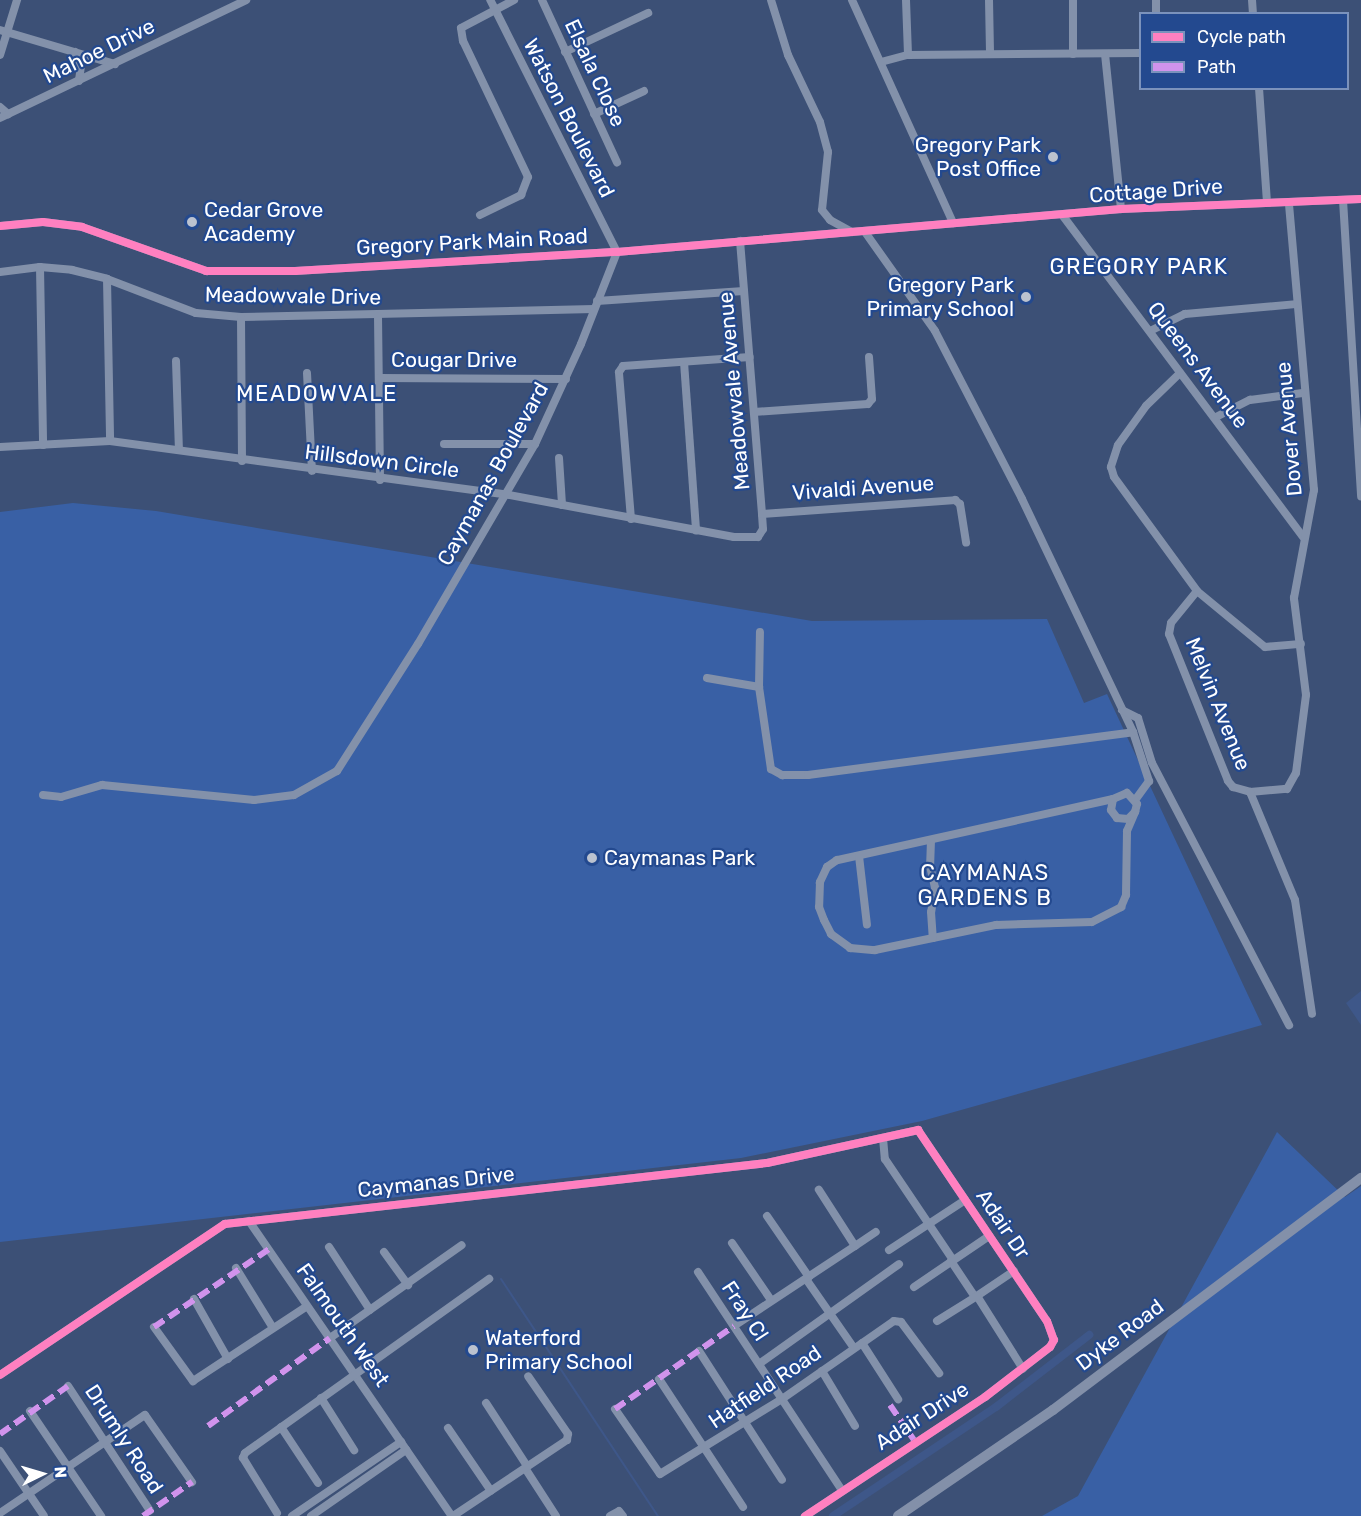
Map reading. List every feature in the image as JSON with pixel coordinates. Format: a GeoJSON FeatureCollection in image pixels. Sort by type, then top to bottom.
{"type":"FeatureCollection","features":[{"type":"Feature","properties":{"kind":"main road","name":"Dyke Road"},"geometry":{"type":"LineString","coordinates":[[898,1516],[1053,1410],[1361,1178]]}},
{"type":"Feature","properties":{"kind":"street"},"geometry":{"type":"LineString","coordinates":[[0,55],[4,31],[18,0]]}},
{"type":"Feature","properties":{"kind":"street","name":"Mahoe Drive"},"geometry":{"type":"LineString","coordinates":[[0,118],[246,0]]}},
{"type":"Feature","properties":{"kind":"street","name":"Watson Boulevard"},"geometry":{"type":"LineString","coordinates":[[490,0],[617,252]]}},
{"type":"Feature","properties":{"kind":"street"},"geometry":{"type":"LineString","coordinates":[[480,215],[521,195],[528,177],[464,41],[461,28],[514,0]]}},
{"type":"Feature","properties":{"kind":"street","name":"Elsala Close"},"geometry":{"type":"LineString","coordinates":[[542,0],[617,162]]}},
{"type":"Feature","properties":{"kind":"street"},"geometry":{"type":"LineString","coordinates":[[771,0],[788,55],[820,122],[828,152],[822,210],[830,220],[853,233]]}},
{"type":"Feature","properties":{"kind":"street"},"geometry":{"type":"LineString","coordinates":[[852,0],[953,223]]}},
{"type":"Feature","properties":{"kind":"street"},"geometry":{"type":"LineString","coordinates":[[906,0],[908,55]]}},
{"type":"Feature","properties":{"kind":"street"},"geometry":{"type":"LineString","coordinates":[[988,0],[990,54]]}},
{"type":"Feature","properties":{"kind":"street"},"geometry":{"type":"LineString","coordinates":[[1073,0],[1073,54]]}},
{"type":"Feature","properties":{"kind":"street"},"geometry":{"type":"LineString","coordinates":[[565,52],[648,13]]}},
{"type":"Feature","properties":{"kind":"street"},"geometry":{"type":"LineString","coordinates":[[4,31],[115,64]]}},
{"type":"Feature","properties":{"kind":"street"},"geometry":{"type":"LineString","coordinates":[[75,52],[81,66],[79,81]]}},
{"type":"Feature","properties":{"kind":"street"},"geometry":{"type":"LineString","coordinates":[[881,62],[908,55],[1139,53]]}},
{"type":"Feature","properties":{"kind":"street"},"geometry":{"type":"LineString","coordinates":[[1105,54],[1121,209]]}},
{"type":"Feature","properties":{"kind":"street"},"geometry":{"type":"LineString","coordinates":[[1259,90],[1267,202]]}},
{"type":"Feature","properties":{"kind":"street"},"geometry":{"type":"LineString","coordinates":[[594,114],[644,91]]}},
{"type":"Feature","properties":{"kind":"street"},"geometry":{"type":"LineString","coordinates":[[0,107],[8,114]]}},
{"type":"Feature","properties":{"kind":"street"},"geometry":{"type":"LineString","coordinates":[[1342,200],[1360,452],[1361,496]]}},
{"type":"Feature","properties":{"kind":"street","name":"Cottage Drive"},"geometry":{"type":"LineString","coordinates":[[953,223],[1063,216],[1121,209],[1361,200]]}},
{"type":"Feature","properties":{"kind":"street","name":"Dover Avenue"},"geometry":{"type":"LineString","coordinates":[[1250,792],[1287,789],[1296,773],[1306,695],[1294,598],[1303,537],[1314,490],[1303,393],[1289,202]]}},
{"type":"Feature","properties":{"kind":"street","name":"Queens Avenue"},"geometry":{"type":"LineString","coordinates":[[1063,216],[1179,373],[1216,417],[1303,537]]}},
{"type":"Feature","properties":{"kind":"street","name":"Gregory Park Main Road"},"geometry":{"type":"LineString","coordinates":[[0,226],[44,222],[82,227],[206,271],[295,271],[617,252],[953,223]]}},
{"type":"Feature","properties":{"kind":"street"},"geometry":{"type":"LineString","coordinates":[[865,232],[935,331],[1022,499],[1133,732],[1149,781],[1135,800],[1135,812],[1127,831],[1126,895],[1121,907],[1109,915],[1063,925],[996,925],[868,950],[850,948],[831,934],[819,907],[822,874],[837,860],[1113,799],[1121,793],[1135,800]]}},
{"type":"Feature","properties":{"kind":"street","name":"Meadowvale Avenue"},"geometry":{"type":"LineString","coordinates":[[740,241],[763,529],[758,537]]}},
{"type":"Feature","properties":{"kind":"street","name":"Caymanas Boulevard"},"geometry":{"type":"LineString","coordinates":[[43,795],[61,797],[102,785],[254,800],[294,795],[338,771],[418,644],[534,444],[566,379],[617,252]]}},
{"type":"Feature","properties":{"kind":"street"},"geometry":{"type":"LineString","coordinates":[[40,267],[43,445]]}},
{"type":"Feature","properties":{"kind":"street","name":"Meadowvale Drive"},"geometry":{"type":"LineString","coordinates":[[0,272],[40,267],[107,279],[196,313],[241,316],[378,316],[596,305],[744,291]]}},
{"type":"Feature","properties":{"kind":"street"},"geometry":{"type":"LineString","coordinates":[[107,279],[110,441]]}},
{"type":"Feature","properties":{"kind":"street"},"geometry":{"type":"LineString","coordinates":[[1150,331],[1185,314],[1296,304]]}},
{"type":"Feature","properties":{"kind":"street"},"geometry":{"type":"LineString","coordinates":[[241,316],[242,461]]}},
{"type":"Feature","properties":{"kind":"street"},"geometry":{"type":"LineString","coordinates":[[378,316],[380,480]]}},
{"type":"Feature","properties":{"kind":"street"},"geometry":{"type":"LineString","coordinates":[[631,519],[619,372],[623,366],[750,357]]}},
{"type":"Feature","properties":{"kind":"street"},"geometry":{"type":"LineString","coordinates":[[754,412],[868,404],[872,399],[869,357]]}},
{"type":"Feature","properties":{"kind":"street"},"geometry":{"type":"LineString","coordinates":[[176,361],[179,450]]}},
{"type":"Feature","properties":{"kind":"street"},"geometry":{"type":"LineString","coordinates":[[684,362],[696,531]]}},
{"type":"Feature","properties":{"kind":"street"},"geometry":{"type":"LineString","coordinates":[[307,373],[312,471]]}},
{"type":"Feature","properties":{"kind":"street"},"geometry":{"type":"LineString","coordinates":[[1179,373],[1146,406],[1113,453],[1111,466],[1114,477],[1153,535],[1197,591],[1265,647],[1301,644]]}},
{"type":"Feature","properties":{"kind":"street","name":"Cougar Drive"},"geometry":{"type":"LineString","coordinates":[[379,378],[566,379]]}},
{"type":"Feature","properties":{"kind":"street"},"geometry":{"type":"LineString","coordinates":[[1216,417],[1250,400],[1303,393]]}},
{"type":"Feature","properties":{"kind":"street","name":"Hillsdown Circle"},"geometry":{"type":"LineString","coordinates":[[0,447],[110,441],[312,471],[504,494],[696,531],[758,537]]}},
{"type":"Feature","properties":{"kind":"street"},"geometry":{"type":"LineString","coordinates":[[444,444],[534,444]]}},
{"type":"Feature","properties":{"kind":"street"},"geometry":{"type":"LineString","coordinates":[[559,458],[562,505]]}},
{"type":"Feature","properties":{"kind":"street","name":"Vivaldi Avenue"},"geometry":{"type":"LineString","coordinates":[[762,514],[956,500],[960,504],[966,543]]}},
{"type":"Feature","properties":{"kind":"street","name":"Melvin Avenue"},"geometry":{"type":"LineString","coordinates":[[1197,591],[1171,623],[1169,634],[1228,781],[1233,787],[1250,792]]}},
{"type":"Feature","properties":{"kind":"street"},"geometry":{"type":"LineString","coordinates":[[759,632],[759,687],[771,769],[782,775],[808,775],[1133,732]]}},
{"type":"Feature","properties":{"kind":"street"},"geometry":{"type":"LineString","coordinates":[[707,678],[759,687]]}},
{"type":"Feature","properties":{"kind":"street"},"geometry":{"type":"LineString","coordinates":[[1122,710],[1138,718],[1152,763],[1289,1025]]}},
{"type":"Feature","properties":{"kind":"street"},"geometry":{"type":"LineString","coordinates":[[1250,792],[1295,900],[1312,1014]]}},
{"type":"Feature","properties":{"kind":"street"},"geometry":{"type":"LineString","coordinates":[[1113,799],[1111,810],[1117,818],[1128,819],[1135,812]]}},
{"type":"Feature","properties":{"kind":"street"},"geometry":{"type":"LineString","coordinates":[[931,840],[930,866],[935,888],[931,912],[933,938]]}},
{"type":"Feature","properties":{"kind":"street"},"geometry":{"type":"LineString","coordinates":[[859,856],[867,925]]}},
{"type":"Feature","properties":{"kind":"street","name":"Caymanas Drive"},"geometry":{"type":"LineString","coordinates":[[0,1375],[225,1224],[758,1164],[918,1130]]}},
{"type":"Feature","properties":{"kind":"street","name":"Adair Dr"},"geometry":{"type":"LineString","coordinates":[[918,1130],[1047,1321],[1054,1340]]}},
{"type":"Feature","properties":{"kind":"street"},"geometry":{"type":"LineString","coordinates":[[883,1138],[885,1159],[1023,1369]]}},
{"type":"Feature","properties":{"kind":"street"},"geometry":{"type":"LineString","coordinates":[[819,1190],[855,1246]]}},
{"type":"Feature","properties":{"kind":"street"},"geometry":{"type":"LineString","coordinates":[[889,1250],[965,1200]]}},
{"type":"Feature","properties":{"kind":"street"},"geometry":{"type":"LineString","coordinates":[[767,1216],[829,1314],[858,1346],[898,1399]]}},
{"type":"Feature","properties":{"kind":"street","name":"Falmouth West"},"geometry":{"type":"LineString","coordinates":[[249,1221],[452,1516]]}},
{"type":"Feature","properties":{"kind":"street"},"geometry":{"type":"LineString","coordinates":[[734,1326],[876,1232]]}},
{"type":"Feature","properties":{"kind":"street"},"geometry":{"type":"LineString","coordinates":[[914,1287],[989,1236]]}},
{"type":"Feature","properties":{"kind":"street"},"geometry":{"type":"LineString","coordinates":[[732,1244],[771,1300]]}},
{"type":"Feature","properties":{"kind":"street"},"geometry":{"type":"LineString","coordinates":[[330,1338],[408,1286],[462,1245]]}},
{"type":"Feature","properties":{"kind":"street"},"geometry":{"type":"LineString","coordinates":[[329,1247],[370,1310]]}},
{"type":"Feature","properties":{"kind":"street"},"geometry":{"type":"LineString","coordinates":[[384,1252],[408,1286]]}},
{"type":"Feature","properties":{"kind":"street"},"geometry":{"type":"LineString","coordinates":[[759,1364],[899,1264]]}},
{"type":"Feature","properties":{"kind":"street"},"geometry":{"type":"LineString","coordinates":[[236,1268],[273,1328]]}},
{"type":"Feature","properties":{"kind":"street"},"geometry":{"type":"LineString","coordinates":[[937,1321],[1014,1271]]}},
{"type":"Feature","properties":{"kind":"street","name":"Fray Cl"},"geometry":{"type":"LineString","coordinates":[[698,1272],[842,1490]]}},
{"type":"Feature","properties":{"kind":"street"},"geometry":{"type":"LineString","coordinates":[[277,1513],[243,1455],[354,1372],[489,1279]]}},
{"type":"Feature","properties":{"kind":"street"},"geometry":{"type":"LineString","coordinates":[[194,1299],[228,1359]]}},
{"type":"Feature","properties":{"kind":"street"},"geometry":{"type":"LineString","coordinates":[[154,1327],[191,1381],[307,1306]]}},
{"type":"Feature","properties":{"kind":"street","name":"Hatfield Road"},"geometry":{"type":"LineString","coordinates":[[615,1409],[660,1474],[782,1399],[894,1321],[902,1322],[939,1373]]}},
{"type":"Feature","properties":{"kind":"street","name":"Adair Drive"},"geometry":{"type":"LineString","coordinates":[[805,1516],[1023,1369],[1054,1340]]}},
{"type":"Feature","properties":{"kind":"street"},"geometry":{"type":"LineString","coordinates":[[699,1351],[782,1480]]}},
{"type":"Feature","properties":{"kind":"street"},"geometry":{"type":"LineString","coordinates":[[822,1371],[855,1426]]}},
{"type":"Feature","properties":{"kind":"street"},"geometry":{"type":"LineString","coordinates":[[452,1516],[568,1436],[528,1376]]}},
{"type":"Feature","properties":{"kind":"street"},"geometry":{"type":"LineString","coordinates":[[659,1379],[743,1507]]}},
{"type":"Feature","properties":{"kind":"street","name":"Drumly Road"},"geometry":{"type":"LineString","coordinates":[[68,1386],[150,1511]]}},
{"type":"Feature","properties":{"kind":"street"},"geometry":{"type":"LineString","coordinates":[[321,1398],[354,1450]]}},
{"type":"Feature","properties":{"kind":"street"},"geometry":{"type":"LineString","coordinates":[[486,1403],[556,1516]]}},
{"type":"Feature","properties":{"kind":"street"},"geometry":{"type":"LineString","coordinates":[[30,1412],[101,1516]]}},
{"type":"Feature","properties":{"kind":"street"},"geometry":{"type":"LineString","coordinates":[[0,1514],[145,1415],[192,1482]]}},
{"type":"Feature","properties":{"kind":"street"},"geometry":{"type":"LineString","coordinates":[[281,1427],[318,1483]]}},
{"type":"Feature","properties":{"kind":"street"},"geometry":{"type":"LineString","coordinates":[[448,1428],[491,1491]]}},
{"type":"Feature","properties":{"kind":"street"},"geometry":{"type":"LineString","coordinates":[[292,1516],[401,1442]]}},
{"type":"Feature","properties":{"kind":"street"},"geometry":{"type":"LineString","coordinates":[[311,1516],[406,1450]]}},
{"type":"Feature","properties":{"kind":"street"},"geometry":{"type":"LineString","coordinates":[[0,1451],[44,1516]]}},
{"type":"Feature","properties":{"kind":"street"},"geometry":{"type":"LineString","coordinates":[[610,1516],[619,1511],[623,1516]]}},
{"type":"Feature","properties":{"kind":"shaded area","name":"Caymanas Park"},"geometry":{"type":"Polygon","coordinates":[[[73,503],[156,511],[812,621],[1047,619],[1084,703],[1107,694],[1262,1025],[922,1121],[741,1158],[0,1242],[0,512],[73,503]]]}},
{"type":"Feature","properties":{"kind":"shaded area"},"geometry":{"type":"Polygon","coordinates":[[[1361,991],[1361,1025],[1346,1003],[1361,991]]]}},
{"type":"Feature","properties":{"kind":"shaded area"},"geometry":{"type":"Polygon","coordinates":[[[1277,1132],[1345,1197],[1361,1186],[1361,1516],[1042,1516],[1078,1496],[1277,1132]]]}},
{"type":"Feature","properties":{"kind":"waterway"},"geometry":{"type":"LineString","coordinates":[[501,1279],[658,1516]]}},
{"type":"Feature","properties":{"kind":"waterway"},"geometry":{"type":"LineString","coordinates":[[833,1516],[996,1407],[1089,1335]]}},
{"type":"Feature","properties":{"kind":"marked path"},"geometry":{"type":"LineString","coordinates":[[154,1327],[269,1249]]}},
{"type":"Feature","properties":{"kind":"marked path"},"geometry":{"type":"LineString","coordinates":[[615,1409],[734,1326]]}},
{"type":"Feature","properties":{"kind":"marked path"},"geometry":{"type":"LineString","coordinates":[[208,1426],[330,1338]]}},
{"type":"Feature","properties":{"kind":"marked path"},"geometry":{"type":"LineString","coordinates":[[0,1434],[68,1386]]}},
{"type":"Feature","properties":{"kind":"marked path"},"geometry":{"type":"LineString","coordinates":[[890,1405],[914,1440]]}},
{"type":"Feature","properties":{"kind":"marked path"},"geometry":{"type":"LineString","coordinates":[[143,1516],[192,1482]]}},
{"type":"Feature","properties":{"kind":"cycle path"},"geometry":{"type":"LineString","coordinates":[[0,226],[43,222],[82,227],[206,271],[295,271],[617,252],[1121,209],[1361,199]]}},
{"type":"Feature","properties":{"kind":"cycle path"},"geometry":{"type":"LineString","coordinates":[[0,1375],[225,1224],[767,1163],[918,1130],[1047,1321],[1054,1340],[1050,1347],[985,1397],[805,1516]]}},
{"type":"Feature","properties":{"kind":"place","name":"Gregory Park Post Office"},"geometry":{"type":"Point","coordinates":[1053,157]}},
{"type":"Feature","properties":{"kind":"place","name":"Cedar Grove Academy"},"geometry":{"type":"Point","coordinates":[192,222]}},
{"type":"Feature","properties":{"kind":"place","name":"Gregory Park Primary School"},"geometry":{"type":"Point","coordinates":[1026,297]}},
{"type":"Feature","properties":{"kind":"place","name":"Caymanas Park"},"geometry":{"type":"Point","coordinates":[592,858]}},
{"type":"Feature","properties":{"kind":"place","name":"Waterford Primary School"},"geometry":{"type":"Point","coordinates":[473,1350]}},
{"type":"Feature","properties":{"kind":"district","name":"GREGORY PARK"},"geometry":{"type":"Point","coordinates":[1139,267]}},
{"type":"Feature","properties":{"kind":"district","name":"MEADOWVALE"},"geometry":{"type":"Point","coordinates":[317,394]}},
{"type":"Feature","properties":{"kind":"district","name":"CAYMANAS GARDENS B"},"geometry":{"type":"Point","coordinates":[985,884]}}]}
